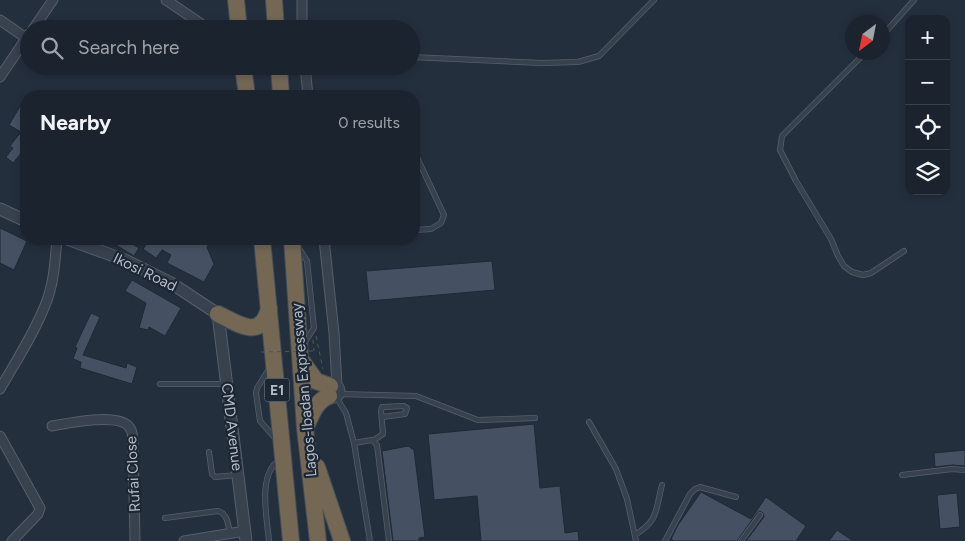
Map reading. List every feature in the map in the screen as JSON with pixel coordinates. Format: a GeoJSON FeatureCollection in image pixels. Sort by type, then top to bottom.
{"type":"FeatureCollection","features":[{"type":"Feature","properties":{"kind":"highway"},"geometry":{"type":"LineString","coordinates":[[236,0],[238,20]]}},
{"type":"Feature","properties":{"kind":"highway"},"geometry":{"type":"LineString","coordinates":[[274,0],[275,20]]}},
{"type":"Feature","properties":{"kind":"highway"},"geometry":{"type":"LineString","coordinates":[[244,75],[246,90]]}},
{"type":"Feature","properties":{"kind":"highway"},"geometry":{"type":"LineString","coordinates":[[280,75],[281,90]]}},
{"type":"Feature","properties":{"kind":"highway","name":"Lagos-Ibadan Expressway"},"geometry":{"type":"LineString","coordinates":[[263,245],[270,306],[266,355],[283,451],[291,541]]}},
{"type":"Feature","properties":{"kind":"highway","name":"Lagos-Ibadan Expressway"},"geometry":{"type":"LineString","coordinates":[[293,245],[305,353],[305,428],[318,541]]}},
{"type":"Feature","properties":{"kind":"highway"},"geometry":{"type":"LineString","coordinates":[[218,314],[241,325],[257,328],[267,318],[270,306]]}},
{"type":"Feature","properties":{"kind":"highway"},"geometry":{"type":"LineString","coordinates":[[305,353],[316,381],[335,389]]}},
{"type":"Feature","properties":{"kind":"highway"},"geometry":{"type":"LineString","coordinates":[[335,389],[323,398],[315,408],[305,428],[342,541]]}},
{"type":"Feature","properties":{"kind":"street"},"geometry":{"type":"LineString","coordinates":[[39,20],[53,0]]}},
{"type":"Feature","properties":{"kind":"street"},"geometry":{"type":"LineString","coordinates":[[166,0],[196,20]]}},
{"type":"Feature","properties":{"kind":"street"},"geometry":{"type":"LineString","coordinates":[[302,0],[302,20]]}},
{"type":"Feature","properties":{"kind":"street"},"geometry":{"type":"LineString","coordinates":[[0,20],[20,31]]}},
{"type":"Feature","properties":{"kind":"street"},"geometry":{"type":"LineString","coordinates":[[0,77],[20,48]]}},
{"type":"Feature","properties":{"kind":"street"},"geometry":{"type":"LineString","coordinates":[[306,75],[307,90]]}},
{"type":"Feature","properties":{"kind":"street"},"geometry":{"type":"LineString","coordinates":[[0,209],[20,218]]}},
{"type":"Feature","properties":{"kind":"street"},"geometry":{"type":"LineString","coordinates":[[0,389],[30,338],[46,302],[55,269],[57,245]]}},
{"type":"Feature","properties":{"kind":"street","name":"Ikosi Road"},"geometry":{"type":"LineString","coordinates":[[84,245],[125,260],[171,283],[218,314]]}},
{"type":"Feature","properties":{"kind":"street"},"geometry":{"type":"LineString","coordinates":[[325,245],[334,333],[335,389]]}},
{"type":"Feature","properties":{"kind":"street","name":"CMD Avenue"},"geometry":{"type":"LineString","coordinates":[[218,314],[245,536]]}},
{"type":"Feature","properties":{"kind":"street","name":"Rufai Close"},"geometry":{"type":"LineString","coordinates":[[52,426],[105,419],[124,422],[130,427],[133,443],[136,541]]}},
{"type":"Feature","properties":{"kind":"street"},"geometry":{"type":"LineString","coordinates":[[0,436],[40,508],[38,514],[16,540]]}},
{"type":"Feature","properties":{"kind":"street"},"geometry":{"type":"LineString","coordinates":[[184,541],[230,533],[245,536]]}},
{"type":"Feature","properties":{"kind":"lane"},"geometry":{"type":"LineString","coordinates":[[420,57],[541,63],[578,62],[599,56],[654,0]]}},
{"type":"Feature","properties":{"kind":"lane"},"geometry":{"type":"LineString","coordinates":[[890,27],[914,0]]}},
{"type":"Feature","properties":{"kind":"lane"},"geometry":{"type":"LineString","coordinates":[[858,60],[782,136],[780,150],[796,181],[831,239],[844,266],[852,272],[863,275],[871,273],[904,251]]}},
{"type":"Feature","properties":{"kind":"lane"},"geometry":{"type":"LineString","coordinates":[[420,164],[444,215],[442,223],[432,229],[420,230]]}},
{"type":"Feature","properties":{"kind":"lane"},"geometry":{"type":"LineString","coordinates":[[297,245],[307,261],[314,328],[305,353]]}},
{"type":"Feature","properties":{"kind":"lane"},"geometry":{"type":"LineString","coordinates":[[160,384],[227,384]]}},
{"type":"Feature","properties":{"kind":"lane"},"geometry":{"type":"LineString","coordinates":[[370,541],[354,443],[346,413],[335,389],[416,396],[478,420],[535,418]]}},
{"type":"Feature","properties":{"kind":"lane"},"geometry":{"type":"LineString","coordinates":[[354,443],[379,439],[383,434],[382,416],[382,407],[404,406],[407,408],[405,414],[382,416]]}},
{"type":"Feature","properties":{"kind":"lane"},"geometry":{"type":"LineString","coordinates":[[589,422],[616,469],[636,538],[655,518],[662,485]]}},
{"type":"Feature","properties":{"kind":"lane"},"geometry":{"type":"LineString","coordinates":[[374,440],[377,445],[389,541]]}},
{"type":"Feature","properties":{"kind":"lane"},"geometry":{"type":"LineString","coordinates":[[269,541],[266,486],[271,467],[283,451]]}},
{"type":"Feature","properties":{"kind":"lane"},"geometry":{"type":"LineString","coordinates":[[209,452],[212,474],[215,476],[238,475]]}},
{"type":"Feature","properties":{"kind":"lane"},"geometry":{"type":"LineString","coordinates":[[902,475],[952,469],[965,470]]}},
{"type":"Feature","properties":{"kind":"lane"},"geometry":{"type":"LineString","coordinates":[[665,541],[690,494],[695,489],[700,487],[736,497]]}},
{"type":"Feature","properties":{"kind":"lane"},"geometry":{"type":"LineString","coordinates":[[165,518],[218,511],[226,517],[230,533]]}},
{"type":"Feature","properties":{"kind":"lane"},"geometry":{"type":"LineString","coordinates":[[741,541],[760,515]]}},
{"type":"Feature","properties":{"kind":"path"},"geometry":{"type":"LineString","coordinates":[[314,328],[324,376],[335,389]]}},
{"type":"Feature","properties":{"kind":"path"},"geometry":{"type":"LineString","coordinates":[[262,345],[266,355],[305,353]]}},
{"type":"Feature","properties":{"kind":"building"},"geometry":{"type":"Polygon","coordinates":[[[20,106],[20,131],[9,125],[20,106]]]}},
{"type":"Feature","properties":{"kind":"building"},"geometry":{"type":"Polygon","coordinates":[[[20,133],[20,154],[13,163],[6,157],[13,148],[10,146],[20,133]]]}},
{"type":"Feature","properties":{"kind":"building"},"geometry":{"type":"Polygon","coordinates":[[[0,228],[20,238],[20,245],[25,245],[14,270],[0,263],[0,228]]]}},
{"type":"Feature","properties":{"kind":"building"},"geometry":{"type":"Polygon","coordinates":[[[116,245],[134,245],[139,248],[134,256],[116,245]]]}},
{"type":"Feature","properties":{"kind":"building"},"geometry":{"type":"Polygon","coordinates":[[[146,245],[208,245],[207,247],[214,264],[204,282],[167,263],[171,255],[162,250],[156,258],[143,249],[146,245]]]}},
{"type":"Feature","properties":{"kind":"building"},"geometry":{"type":"Polygon","coordinates":[[[492,261],[495,290],[369,301],[366,271],[492,261]]]}},
{"type":"Feature","properties":{"kind":"building"},"geometry":{"type":"Polygon","coordinates":[[[132,280],[181,308],[165,336],[149,327],[148,330],[139,328],[146,303],[125,291],[132,280]]]}},
{"type":"Feature","properties":{"kind":"building"},"geometry":{"type":"Polygon","coordinates":[[[91,313],[100,317],[83,355],[126,368],[127,363],[137,367],[132,384],[80,368],[81,362],[73,359],[77,348],[75,347],[91,313]]]}},
{"type":"Feature","properties":{"kind":"building"},"geometry":{"type":"Polygon","coordinates":[[[534,424],[540,488],[560,486],[565,533],[578,531],[579,541],[481,541],[477,496],[434,500],[428,434],[534,424]]]}},
{"type":"Feature","properties":{"kind":"building"},"geometry":{"type":"Polygon","coordinates":[[[408,446],[414,450],[425,537],[419,538],[419,541],[393,541],[382,451],[408,446]]]}},
{"type":"Feature","properties":{"kind":"building"},"geometry":{"type":"Polygon","coordinates":[[[965,450],[965,466],[935,467],[934,453],[965,450]]]}},
{"type":"Feature","properties":{"kind":"building"},"geometry":{"type":"Polygon","coordinates":[[[701,492],[751,519],[766,497],[806,526],[796,541],[746,541],[764,517],[760,511],[737,541],[674,541],[671,539],[678,525],[701,492]]]}},
{"type":"Feature","properties":{"kind":"building"},"geometry":{"type":"Polygon","coordinates":[[[957,493],[960,527],[940,529],[937,495],[957,493]]]}},
{"type":"Feature","properties":{"kind":"building"},"geometry":{"type":"Polygon","coordinates":[[[837,530],[853,541],[829,541],[837,530]]]}}]}
